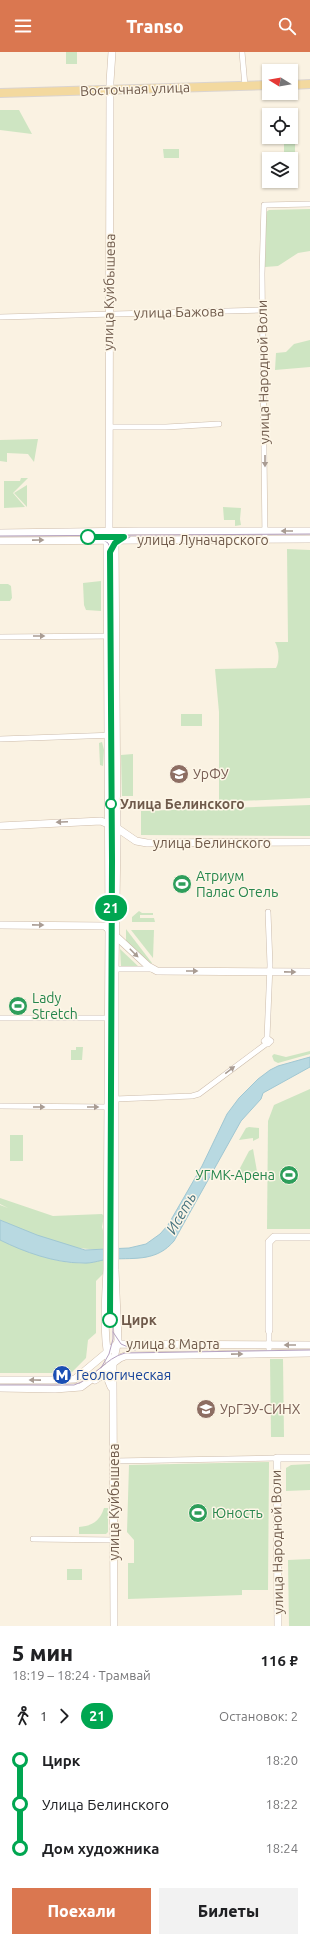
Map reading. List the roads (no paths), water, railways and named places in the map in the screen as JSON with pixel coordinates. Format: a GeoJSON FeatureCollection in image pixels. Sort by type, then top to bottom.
{"type":"FeatureCollection","features":[{"type":"Feature","properties":{"kind":"main road","name":"улица Куйбышева"},"geometry":{"type":"LineString","coordinates":[[112,52],[110,91],[109,532],[107,539],[112,636]]}},
{"type":"Feature","properties":{"kind":"main road"},"geometry":{"type":"LineString","coordinates":[[298,85],[310,84]]}},
{"type":"Feature","properties":{"kind":"main road","name":"Восточная улица"},"geometry":{"type":"LineString","coordinates":[[0,93],[110,91],[262,85]]}},
{"type":"Feature","properties":{"kind":"main road","name":"улица Луначарского"},"geometry":{"type":"LineString","coordinates":[[0,533],[310,531]]}},
{"type":"Feature","properties":{"kind":"main road"},"geometry":{"type":"LineString","coordinates":[[109,532],[115,539]]}},
{"type":"Feature","properties":{"kind":"main road","name":"улица Луначарского"},"geometry":{"type":"LineString","coordinates":[[0,541],[107,539],[163,541],[310,539]]}},
{"type":"Feature","properties":{"kind":"main road","name":"улица Куйбышева"},"geometry":{"type":"LineString","coordinates":[[111,1220],[115,1099],[108,926],[108,823],[112,735],[112,636],[115,539]]}},
{"type":"Feature","properties":{"kind":"main road","name":"улица Куйбышева"},"geometry":{"type":"LineString","coordinates":[[112,735],[117,828],[115,969],[108,1106],[111,1270],[106,1314],[106,1353],[111,1365],[113,1378],[114,1626]]}},
{"type":"Feature","properties":{"kind":"main road","name":"улица Белинского"},"geometry":{"type":"LineString","coordinates":[[0,826],[101,821],[117,828],[136,841],[147,843],[310,842]]}},
{"type":"Feature","properties":{"kind":"main road"},"geometry":{"type":"LineString","coordinates":[[0,924],[108,926],[115,918]]}},
{"type":"Feature","properties":{"kind":"main road"},"geometry":{"type":"LineString","coordinates":[[108,926],[115,935],[143,962],[158,971],[310,972]]}},
{"type":"Feature","properties":{"kind":"main road"},"geometry":{"type":"LineString","coordinates":[[269,1330],[269,1242],[274,1237],[310,1237]]}},
{"type":"Feature","properties":{"kind":"main road","name":"улица Куйбышева"},"geometry":{"type":"LineString","coordinates":[[111,1270],[117,1315],[117,1344],[111,1365]]}},
{"type":"Feature","properties":{"kind":"main road"},"geometry":{"type":"LineString","coordinates":[[84,1371],[101,1352],[103,1323],[106,1314]]}},
{"type":"Feature","properties":{"kind":"main road"},"geometry":{"type":"LineString","coordinates":[[117,1315],[119,1329],[125,1338],[130,1341],[150,1344]]}},
{"type":"Feature","properties":{"kind":"main road","name":"улица 8 Марта"},"geometry":{"type":"LineString","coordinates":[[0,1380],[75,1379],[117,1344],[310,1345]]}},
{"type":"Feature","properties":{"kind":"main road","name":"улица 8 Марта"},"geometry":{"type":"LineString","coordinates":[[81,1387],[120,1358],[127,1356],[310,1353]]}},
{"type":"Feature","properties":{"kind":"main road"},"geometry":{"type":"LineString","coordinates":[[113,1394],[117,1364],[127,1356]]}},
{"type":"Feature","properties":{"kind":"main road"},"geometry":{"type":"LineString","coordinates":[[0,1388],[55,1389],[81,1387],[101,1376],[106,1377],[111,1384],[113,1394]]}},
{"type":"Feature","properties":{"kind":"main road"},"geometry":{"type":"LineString","coordinates":[[277,1458],[310,1458]]}},
{"type":"Feature","properties":{"kind":"main road","name":"улица Народной Воли"},"geometry":{"type":"LineString","coordinates":[[277,1458],[278,1626]]}},
{"type":"Feature","properties":{"kind":"street"},"geometry":{"type":"LineString","coordinates":[[242,52],[245,86]]}},
{"type":"Feature","properties":{"kind":"street","name":"улица Народной Воли"},"geometry":{"type":"LineString","coordinates":[[265,540],[262,310],[264,205],[310,204]]}},
{"type":"Feature","properties":{"kind":"street","name":"улица Бажова"},"geometry":{"type":"LineString","coordinates":[[0,317],[262,310]]}},
{"type":"Feature","properties":{"kind":"street"},"geometry":{"type":"LineString","coordinates":[[109,427],[166,427],[219,424]]}},
{"type":"Feature","properties":{"kind":"street"},"geometry":{"type":"LineString","coordinates":[[0,637],[112,636]]}},
{"type":"Feature","properties":{"kind":"street"},"geometry":{"type":"LineString","coordinates":[[0,739],[112,735]]}},
{"type":"Feature","properties":{"kind":"street"},"geometry":{"type":"LineString","coordinates":[[0,1106],[108,1106],[115,1099],[192,1096],[199,1094],[264,1046],[264,1041],[267,1038],[270,972],[268,912]]}},
{"type":"Feature","properties":{"kind":"street"},"geometry":{"type":"LineString","coordinates":[[115,969],[153,969]]}},
{"type":"Feature","properties":{"kind":"street"},"geometry":{"type":"LineString","coordinates":[[0,1018],[112,1018]]}},
{"type":"Feature","properties":{"kind":"street"},"geometry":{"type":"LineString","coordinates":[[269,1330],[269,1354]]}},
{"type":"Feature","properties":{"kind":"street"},"geometry":{"type":"LineString","coordinates":[[114,1461],[277,1458]]}},
{"type":"Feature","properties":{"kind":"street"},"geometry":{"type":"LineString","coordinates":[[33,1539],[114,1540]]}},
{"type":"Feature","properties":{"kind":"water","name":"Исеть"},"geometry":{"type":"Polygon","coordinates":[[[310,1057],[310,1067],[263,1093],[261,1099],[241,1121],[174,1241],[161,1252],[138,1258],[108,1259],[86,1263],[72,1263],[40,1256],[19,1249],[0,1240],[0,1220],[37,1235],[85,1250],[129,1248],[146,1244],[160,1234],[168,1225],[202,1166],[227,1114],[239,1098],[258,1079],[270,1070],[278,1066],[310,1057]]]}},
{"type":"Feature","properties":{"kind":"tram line"},"geometry":{"type":"LineString","coordinates":[[94,534],[108,543],[112,554],[113,1339],[109,1354],[101,1368]]}},
{"type":"Feature","properties":{"kind":"tram line"},"geometry":{"type":"LineString","coordinates":[[0,536],[310,534]]}},
{"type":"Feature","properties":{"kind":"tram line","name":"21"},"geometry":{"type":"LineString","coordinates":[[88,537],[124,537],[115,543],[110,552],[112,887],[110,1320]]}},
{"type":"Feature","properties":{"kind":"tram line"},"geometry":{"type":"LineString","coordinates":[[112,553],[118,543],[130,537]]}},
{"type":"Feature","properties":{"kind":"tram line"},"geometry":{"type":"LineString","coordinates":[[113,1332],[121,1344],[135,1350]]}},
{"type":"Feature","properties":{"kind":"tram line"},"geometry":{"type":"LineString","coordinates":[[0,1385],[74,1385],[88,1378],[111,1359],[125,1353],[310,1350]]}},
{"type":"Feature","properties":{"kind":"place","name":"УрФУ"},"geometry":{"type":"Point","coordinates":[179,774]}},
{"type":"Feature","properties":{"kind":"place","name":"Улица Белинского"},"geometry":{"type":"Point","coordinates":[111,804]}},
{"type":"Feature","properties":{"kind":"place","name":"Атриум Палас Отель"},"geometry":{"type":"Point","coordinates":[182,884]}},
{"type":"Feature","properties":{"kind":"place","name":"Lady Stretch"},"geometry":{"type":"Point","coordinates":[18,1006]}},
{"type":"Feature","properties":{"kind":"place","name":"УГМК-Арена"},"geometry":{"type":"Point","coordinates":[289,1175]}},
{"type":"Feature","properties":{"kind":"place","name":"Цирк"},"geometry":{"type":"Point","coordinates":[110,1320]}},
{"type":"Feature","properties":{"kind":"place","name":"Геологическая"},"geometry":{"type":"Point","coordinates":[62,1375]}},
{"type":"Feature","properties":{"kind":"place","name":"УрГЭУ-СИНХ"},"geometry":{"type":"Point","coordinates":[206,1409]}},
{"type":"Feature","properties":{"kind":"place","name":"Юность"},"geometry":{"type":"Point","coordinates":[198,1513]}}]}
